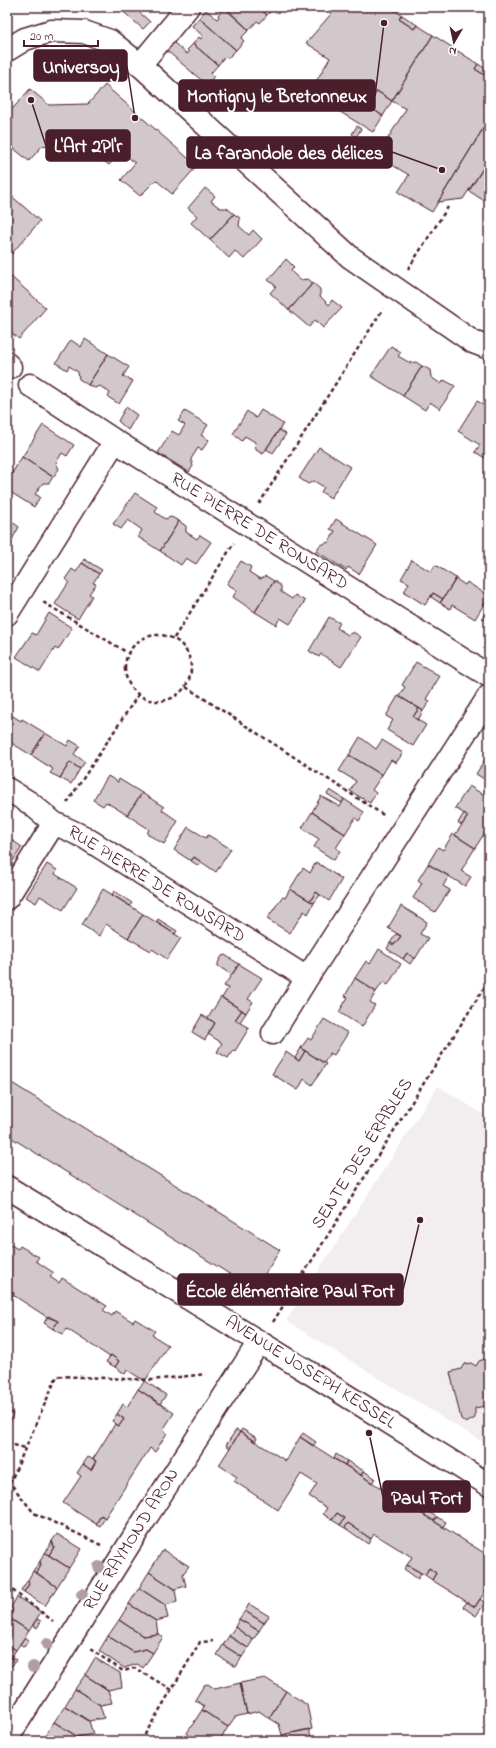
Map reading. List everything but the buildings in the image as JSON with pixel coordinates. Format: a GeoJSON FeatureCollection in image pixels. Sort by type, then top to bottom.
{"type":"FeatureCollection","features":[{"type":"Feature","properties":{"kind":"street"},"geometry":{"type":"LineString","coordinates":[[140,65],[188,7]]}},
{"type":"Feature","properties":{"kind":"street"},"geometry":{"type":"LineString","coordinates":[[7,50],[25,39],[51,31],[84,32],[110,41],[140,65],[314,226],[350,257],[473,342],[489,348]]}},
{"type":"Feature","properties":{"kind":"street","name":"RUE PIERRE DE RONSARD"},"geometry":{"type":"LineString","coordinates":[[30,386],[115,442],[489,676]]}},
{"type":"Feature","properties":{"kind":"street"},"geometry":{"type":"LineString","coordinates":[[7,614],[115,442]]}},
{"type":"Feature","properties":{"kind":"street"},"geometry":{"type":"LineString","coordinates":[[273,1033],[489,696]]}},
{"type":"Feature","properties":{"kind":"street","name":"RUE PIERRE DE RONSARD"},"geometry":{"type":"LineString","coordinates":[[7,789],[30,803],[54,823],[84,837],[307,978]]}},
{"type":"Feature","properties":{"kind":"street"},"geometry":{"type":"LineString","coordinates":[[7,898],[54,823]]}},
{"type":"Feature","properties":{"kind":"street","name":"AVENUE JOSEPH KESSEL"},"geometry":{"type":"LineString","coordinates":[[7,1187],[260,1342],[489,1485]]}},
{"type":"Feature","properties":{"kind":"street","name":"RUE RAYMOND ARON"},"geometry":{"type":"LineString","coordinates":[[7,1739],[190,1448],[260,1342]]}},
{"type":"Feature","properties":{"kind":"path"},"geometry":{"type":"LineString","coordinates":[[419,251],[448,207]]}},
{"type":"Feature","properties":{"kind":"path"},"geometry":{"type":"LineString","coordinates":[[174,638],[396,288]]}},
{"type":"Feature","properties":{"kind":"path"},"geometry":{"type":"LineString","coordinates":[[22,590],[128,653]]}},
{"type":"Feature","properties":{"kind":"path"},"geometry":{"type":"LineString","coordinates":[[161,635],[174,638],[185,647],[191,660],[192,674],[186,687],[177,696],[164,702],[150,701],[138,695],[130,687],[126,676],[125,664],[128,653],[136,643],[148,636],[161,635]]}},
{"type":"Feature","properties":{"kind":"path"},"geometry":{"type":"LineString","coordinates":[[186,687],[404,828]]}},
{"type":"Feature","properties":{"kind":"path"},"geometry":{"type":"LineString","coordinates":[[54,823],[138,695]]}},
{"type":"Feature","properties":{"kind":"path","name":"SENTE DES ÉRABLES"},"geometry":{"type":"LineString","coordinates":[[260,1342],[489,980]]}},
{"type":"Feature","properties":{"kind":"path"},"geometry":{"type":"LineString","coordinates":[[102,1545],[34,1513],[10,1483],[57,1376],[152,1380],[206,1374]]}},
{"type":"Feature","properties":{"kind":"path"},"geometry":{"type":"LineString","coordinates":[[7,1443],[25,1448]]}},
{"type":"Feature","properties":{"kind":"path"},"geometry":{"type":"LineString","coordinates":[[7,1586],[97,1655],[123,1671],[135,1668],[172,1690]]}},
{"type":"Feature","properties":{"kind":"path"},"geometry":{"type":"LineString","coordinates":[[141,1741],[200,1642],[213,1641]]}},
{"type":"Feature","properties":{"kind":"shaded area"},"geometry":{"type":"Polygon","coordinates":[[[438,1086],[489,1118],[489,1446],[286,1321],[438,1086]]]}},
{"type":"Feature","properties":{"kind":"place","name":"Montigny le Bretonneux"},"geometry":{"type":"Point","coordinates":[384,23]}},
{"type":"Feature","properties":{"kind":"place","name":"L'Art 2Pl'r"},"geometry":{"type":"Point","coordinates":[31,100]}},
{"type":"Feature","properties":{"kind":"place","name":"Universoy"},"geometry":{"type":"Point","coordinates":[135,118]}},
{"type":"Feature","properties":{"kind":"place","name":"La farandole des délices"},"geometry":{"type":"Point","coordinates":[442,170]}},
{"type":"Feature","properties":{"kind":"place","name":"École élémentaire Paul Fort"},"geometry":{"type":"Point","coordinates":[420,1220]}},
{"type":"Feature","properties":{"kind":"place","name":"Paul Fort"},"geometry":{"type":"Point","coordinates":[369,1433]}}]}
